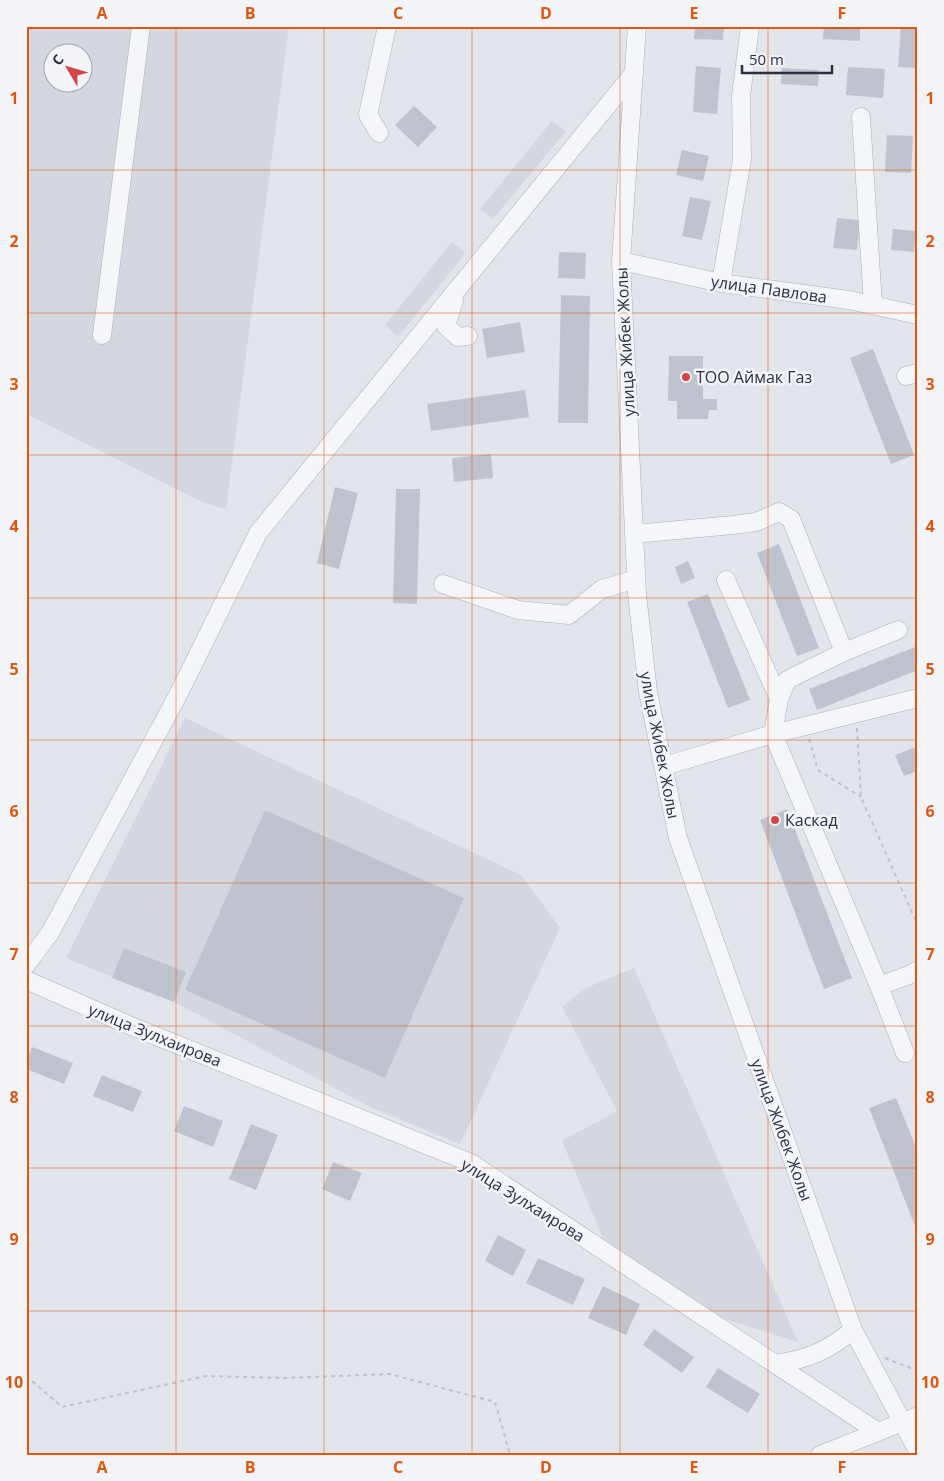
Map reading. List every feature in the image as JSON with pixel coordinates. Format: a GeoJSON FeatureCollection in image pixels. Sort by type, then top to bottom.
{"type":"FeatureCollection","features":[{"type":"Feature","properties":{"kind":"street"},"geometry":{"type":"LineString","coordinates":[[102,335],[141,26]]}},
{"type":"Feature","properties":{"kind":"street"},"geometry":{"type":"LineString","coordinates":[[379,133],[368,115],[387,26]]}},
{"type":"Feature","properties":{"kind":"street","name":"улица Жибек Жолы"},"geometry":{"type":"LineString","coordinates":[[637,26],[621,261],[636,579],[648,692],[678,838],[853,1330],[910,1420],[918,1451]]}},
{"type":"Feature","properties":{"kind":"street"},"geometry":{"type":"LineString","coordinates":[[721,283],[742,159],[741,96],[750,26]]}},
{"type":"Feature","properties":{"kind":"street"},"geometry":{"type":"LineString","coordinates":[[26,965],[50,933],[179,693],[258,533],[634,73]]}},
{"type":"Feature","properties":{"kind":"street"},"geometry":{"type":"LineString","coordinates":[[861,117],[873,305]]}},
{"type":"Feature","properties":{"kind":"street","name":"улица Павлова"},"geometry":{"type":"LineString","coordinates":[[621,261],[721,283],[849,300],[918,315]]}},
{"type":"Feature","properties":{"kind":"street"},"geometry":{"type":"LineString","coordinates":[[457,290],[446,326],[458,337],[468,336]]}},
{"type":"Feature","properties":{"kind":"street"},"geometry":{"type":"LineString","coordinates":[[634,534],[756,522],[779,512],[786,514],[791,519],[844,652]]}},
{"type":"Feature","properties":{"kind":"street"},"geometry":{"type":"LineString","coordinates":[[443,584],[518,610],[569,615],[602,589],[636,579]]}},
{"type":"Feature","properties":{"kind":"street"},"geometry":{"type":"LineString","coordinates":[[726,580],[779,699]]}},
{"type":"Feature","properties":{"kind":"street"},"geometry":{"type":"LineString","coordinates":[[898,630],[844,652],[787,680],[779,699],[773,734],[879,986],[905,1053]]}},
{"type":"Feature","properties":{"kind":"street"},"geometry":{"type":"LineString","coordinates":[[664,766],[773,734],[918,698]]}},
{"type":"Feature","properties":{"kind":"street"},"geometry":{"type":"LineString","coordinates":[[879,986],[918,970]]}},
{"type":"Feature","properties":{"kind":"street","name":"улица Зулхаирова"},"geometry":{"type":"LineString","coordinates":[[26,980],[131,1026],[471,1163],[878,1432]]}},
{"type":"Feature","properties":{"kind":"street"},"geometry":{"type":"LineString","coordinates":[[775,1364],[810,1357],[833,1346],[853,1330]]}},
{"type":"Feature","properties":{"kind":"street"},"geometry":{"type":"LineString","coordinates":[[830,1453],[910,1420]]}},
{"type":"Feature","properties":{"kind":"path"},"geometry":{"type":"LineString","coordinates":[[857,714],[861,797],[918,926]]}},
{"type":"Feature","properties":{"kind":"path"},"geometry":{"type":"LineString","coordinates":[[805,727],[818,770],[861,797]]}},
{"type":"Feature","properties":{"kind":"path"},"geometry":{"type":"LineString","coordinates":[[883,1357],[918,1371]]}},
{"type":"Feature","properties":{"kind":"path"},"geometry":{"type":"LineString","coordinates":[[26,1376],[62,1407],[206,1376],[285,1378],[390,1374],[495,1402],[510,1455]]}},
{"type":"Feature","properties":{"kind":"shaded area"},"geometry":{"type":"Polygon","coordinates":[[[26,26],[289,26],[226,509],[202,502],[26,414],[26,26]]]}},
{"type":"Feature","properties":{"kind":"shaded area"},"geometry":{"type":"Polygon","coordinates":[[[552,121],[566,131],[493,219],[480,209],[552,121]]]}},
{"type":"Feature","properties":{"kind":"shaded area"},"geometry":{"type":"Polygon","coordinates":[[[452,242],[466,253],[398,337],[385,325],[452,242]]]}},
{"type":"Feature","properties":{"kind":"shaded area"},"geometry":{"type":"Polygon","coordinates":[[[185,718],[521,875],[560,928],[460,1144],[374,1109],[174,1002],[66,958],[185,718]]]}},
{"type":"Feature","properties":{"kind":"shaded area"},"geometry":{"type":"Polygon","coordinates":[[[634,968],[798,1342],[715,1316],[603,1238],[562,1141],[617,1111],[562,1007],[586,988],[634,968]]]}},
{"type":"Feature","properties":{"kind":"building"},"geometry":{"type":"Polygon","coordinates":[[[695,26],[724,26],[723,40],[694,39],[695,26]]]}},
{"type":"Feature","properties":{"kind":"building"},"geometry":{"type":"Polygon","coordinates":[[[824,26],[860,26],[860,41],[823,39],[824,26]]]}},
{"type":"Feature","properties":{"kind":"building"},"geometry":{"type":"Polygon","coordinates":[[[901,26],[918,26],[918,68],[898,67],[901,26]]]}},
{"type":"Feature","properties":{"kind":"building"},"geometry":{"type":"Polygon","coordinates":[[[696,66],[721,68],[717,114],[693,112],[696,66]]]}},
{"type":"Feature","properties":{"kind":"building"},"geometry":{"type":"Polygon","coordinates":[[[848,67],[885,69],[883,98],[846,95],[848,67]]]}},
{"type":"Feature","properties":{"kind":"building"},"geometry":{"type":"Polygon","coordinates":[[[782,68],[819,70],[818,86],[781,84],[782,68]]]}},
{"type":"Feature","properties":{"kind":"building"},"geometry":{"type":"Polygon","coordinates":[[[414,106],[437,127],[418,147],[395,125],[414,106]]]}},
{"type":"Feature","properties":{"kind":"building"},"geometry":{"type":"Polygon","coordinates":[[[887,135],[913,136],[911,173],[885,172],[887,135]]]}},
{"type":"Feature","properties":{"kind":"building"},"geometry":{"type":"Polygon","coordinates":[[[682,150],[709,156],[703,181],[676,175],[682,150]]]}},
{"type":"Feature","properties":{"kind":"building"},"geometry":{"type":"Polygon","coordinates":[[[690,197],[711,201],[702,240],[682,236],[690,197]]]}},
{"type":"Feature","properties":{"kind":"building"},"geometry":{"type":"Polygon","coordinates":[[[837,218],[860,220],[857,250],[833,248],[837,218]]]}},
{"type":"Feature","properties":{"kind":"building"},"geometry":{"type":"Polygon","coordinates":[[[893,229],[916,231],[914,252],[891,250],[893,229]]]}},
{"type":"Feature","properties":{"kind":"building"},"geometry":{"type":"Polygon","coordinates":[[[559,252],[586,253],[585,279],[558,278],[559,252]]]}},
{"type":"Feature","properties":{"kind":"building"},"geometry":{"type":"Polygon","coordinates":[[[561,295],[590,296],[588,423],[558,423],[561,295]]]}},
{"type":"Feature","properties":{"kind":"building"},"geometry":{"type":"Polygon","coordinates":[[[520,322],[525,352],[487,358],[482,329],[520,322]]]}},
{"type":"Feature","properties":{"kind":"building"},"geometry":{"type":"Polygon","coordinates":[[[873,349],[914,455],[891,464],[850,358],[873,349]]]}},
{"type":"Feature","properties":{"kind":"building","name":"ТОО Аймак Газ"},"geometry":{"type":"Polygon","coordinates":[[[669,356],[703,356],[703,399],[717,399],[717,410],[709,410],[708,419],[677,419],[677,401],[668,401],[669,356]]]}},
{"type":"Feature","properties":{"kind":"building"},"geometry":{"type":"Polygon","coordinates":[[[525,390],[529,417],[431,431],[427,404],[525,390]]]}},
{"type":"Feature","properties":{"kind":"building"},"geometry":{"type":"Polygon","coordinates":[[[491,454],[493,478],[454,482],[452,458],[491,454]]]}},
{"type":"Feature","properties":{"kind":"building"},"geometry":{"type":"Polygon","coordinates":[[[335,487],[358,493],[339,569],[317,563],[335,487]]]}},
{"type":"Feature","properties":{"kind":"building"},"geometry":{"type":"Polygon","coordinates":[[[396,489],[420,489],[417,604],[393,603],[396,489]]]}},
{"type":"Feature","properties":{"kind":"building"},"geometry":{"type":"Polygon","coordinates":[[[779,544],[819,648],[797,656],[757,553],[779,544]]]}},
{"type":"Feature","properties":{"kind":"building"},"geometry":{"type":"Polygon","coordinates":[[[688,561],[695,578],[681,584],[675,567],[688,561]]]}},
{"type":"Feature","properties":{"kind":"building"},"geometry":{"type":"Polygon","coordinates":[[[708,594],[750,700],[728,708],[687,602],[708,594]]]}},
{"type":"Feature","properties":{"kind":"building"},"geometry":{"type":"Polygon","coordinates":[[[915,647],[918,653],[918,670],[817,710],[809,689],[915,647]]]}},
{"type":"Feature","properties":{"kind":"building"},"geometry":{"type":"Polygon","coordinates":[[[918,746],[918,771],[904,776],[895,755],[918,746]]]}},
{"type":"Feature","properties":{"kind":"building"},"geometry":{"type":"Polygon","coordinates":[[[787,809],[852,978],[824,989],[760,820],[787,809]]]}},
{"type":"Feature","properties":{"kind":"building"},"geometry":{"type":"Polygon","coordinates":[[[265,810],[464,898],[385,1078],[185,990],[265,810]]]}},
{"type":"Feature","properties":{"kind":"building"},"geometry":{"type":"Polygon","coordinates":[[[124,948],[186,972],[174,1002],[112,978],[124,948]]]}},
{"type":"Feature","properties":{"kind":"building"},"geometry":{"type":"Polygon","coordinates":[[[32,1047],[73,1063],[64,1084],[26,1069],[26,1061],[32,1047]]]}},
{"type":"Feature","properties":{"kind":"building"},"geometry":{"type":"Polygon","coordinates":[[[102,1075],[142,1091],[133,1112],[93,1096],[102,1075]]]}},
{"type":"Feature","properties":{"kind":"building"},"geometry":{"type":"Polygon","coordinates":[[[896,1098],[918,1152],[918,1234],[869,1108],[896,1098]]]}},
{"type":"Feature","properties":{"kind":"building"},"geometry":{"type":"Polygon","coordinates":[[[184,1106],[223,1121],[213,1147],[174,1131],[184,1106]]]}},
{"type":"Feature","properties":{"kind":"building"},"geometry":{"type":"Polygon","coordinates":[[[251,1124],[278,1135],[256,1190],[229,1179],[251,1124]]]}},
{"type":"Feature","properties":{"kind":"building"},"geometry":{"type":"Polygon","coordinates":[[[333,1162],[362,1173],[350,1201],[322,1189],[333,1162]]]}},
{"type":"Feature","properties":{"kind":"building"},"geometry":{"type":"Polygon","coordinates":[[[498,1235],[526,1250],[513,1276],[485,1261],[498,1235]]]}},
{"type":"Feature","properties":{"kind":"building"},"geometry":{"type":"Polygon","coordinates":[[[538,1258],[585,1279],[573,1305],[526,1283],[538,1258]]]}},
{"type":"Feature","properties":{"kind":"building"},"geometry":{"type":"Polygon","coordinates":[[[603,1286],[640,1304],[626,1335],[588,1318],[603,1286]]]}},
{"type":"Feature","properties":{"kind":"building"},"geometry":{"type":"Polygon","coordinates":[[[654,1329],[694,1357],[682,1373],[643,1345],[654,1329]]]}},
{"type":"Feature","properties":{"kind":"building"},"geometry":{"type":"Polygon","coordinates":[[[718,1368],[760,1394],[748,1413],[706,1387],[718,1368]]]}},
{"type":"Feature","properties":{"kind":"place","name":"ТОО Аймак Газ"},"geometry":{"type":"Point","coordinates":[686,377]}},
{"type":"Feature","properties":{"kind":"place","name":"Каскад"},"geometry":{"type":"Point","coordinates":[775,820]}}]}
